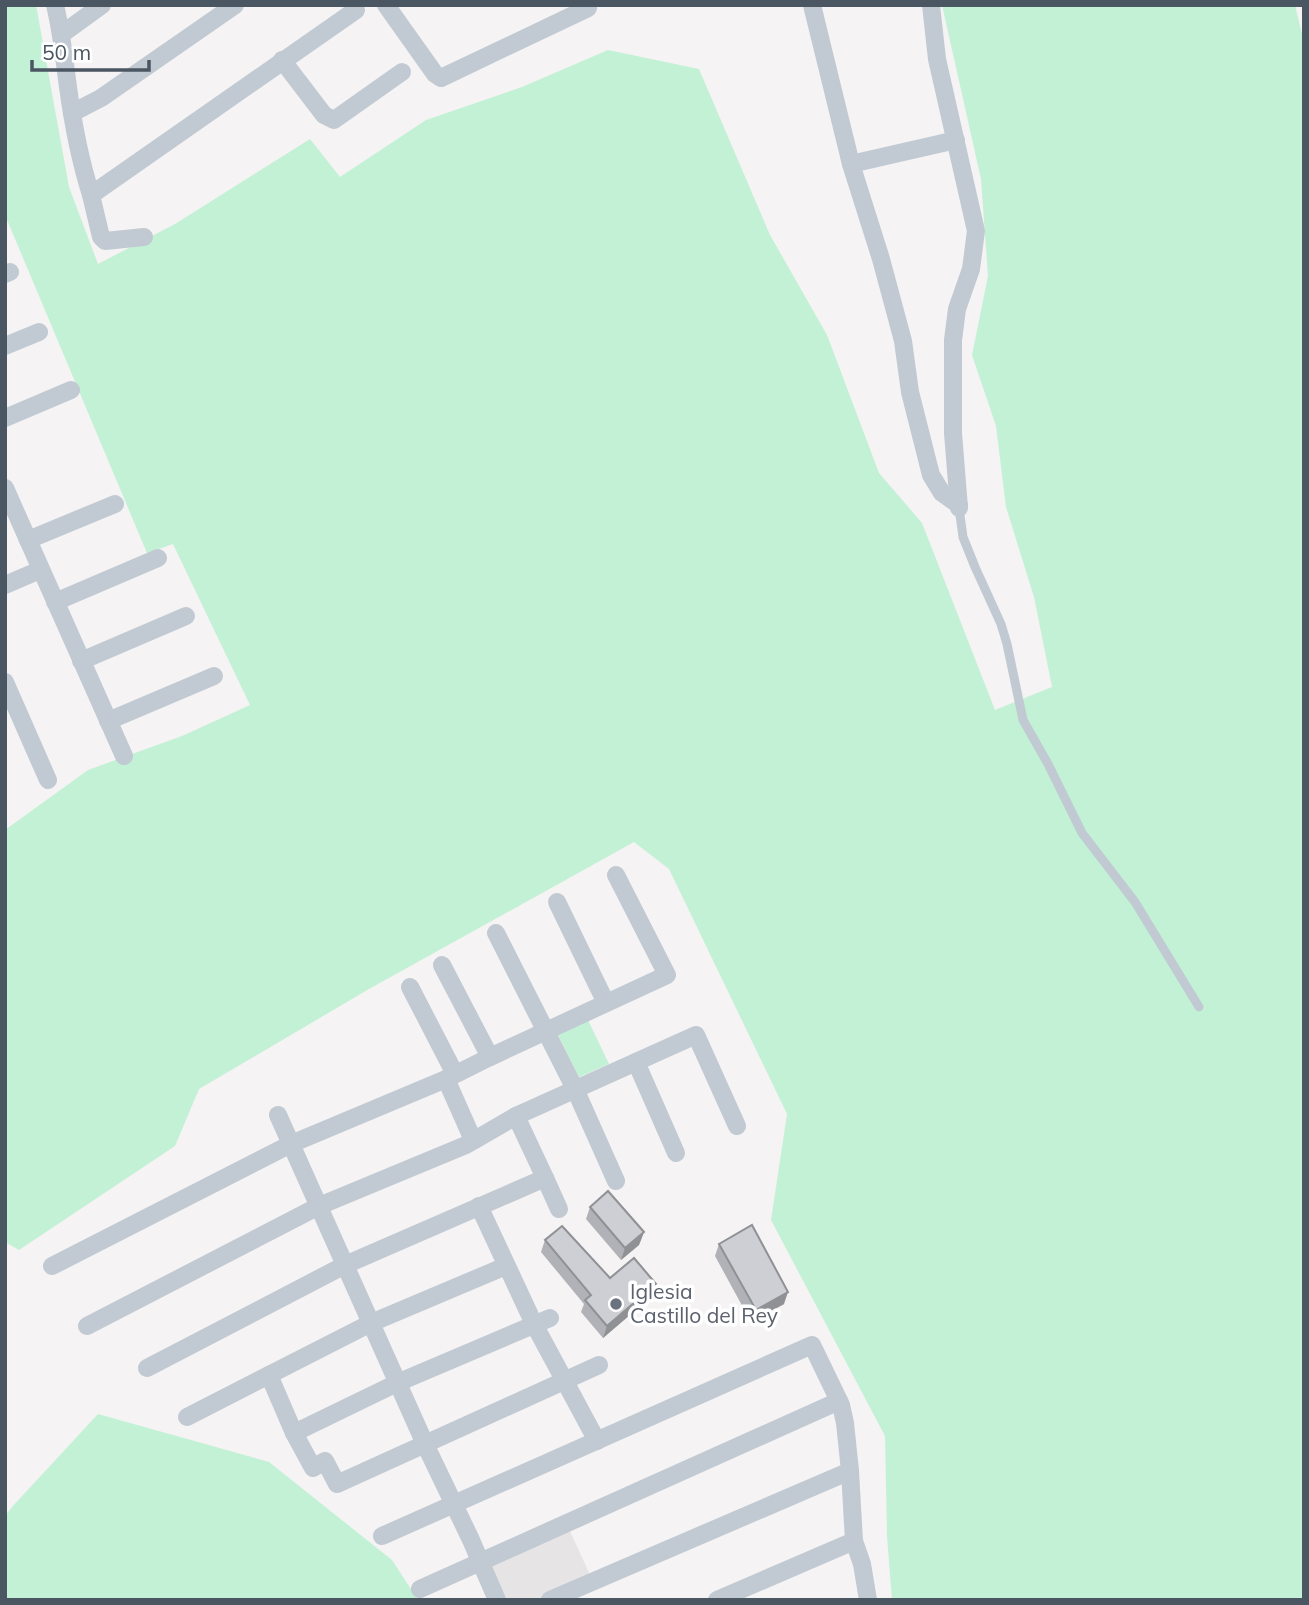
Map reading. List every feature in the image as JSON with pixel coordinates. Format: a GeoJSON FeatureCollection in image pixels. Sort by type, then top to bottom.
{"type":"FeatureCollection","features":[{"type":"Feature","properties":{"kind":"street"},"geometry":{"type":"LineString","coordinates":[[55,5],[62,34],[81,163],[101,237],[106,241],[145,237]]}},
{"type":"Feature","properties":{"kind":"street"},"geometry":{"type":"LineString","coordinates":[[62,34],[102,5]]}},
{"type":"Feature","properties":{"kind":"street"},"geometry":{"type":"LineString","coordinates":[[72,113],[101,97],[235,5]]}},
{"type":"Feature","properties":{"kind":"street"},"geometry":{"type":"LineString","coordinates":[[386,5],[435,74],[441,78],[589,6]]}},
{"type":"Feature","properties":{"kind":"street"},"geometry":{"type":"LineString","coordinates":[[812,5],[851,164],[903,341],[910,392],[931,475],[942,492],[959,507]]}},
{"type":"Feature","properties":{"kind":"street"},"geometry":{"type":"LineString","coordinates":[[931,5],[937,59],[976,231],[971,269],[957,309],[953,340],[953,433],[959,507]]}},
{"type":"Feature","properties":{"kind":"street"},"geometry":{"type":"LineString","coordinates":[[91,195],[356,10]]}},
{"type":"Feature","properties":{"kind":"street"},"geometry":{"type":"LineString","coordinates":[[282,60],[324,115],[334,120],[402,72]]}},
{"type":"Feature","properties":{"kind":"street"},"geometry":{"type":"LineString","coordinates":[[851,164],[956,140]]}},
{"type":"Feature","properties":{"kind":"street"},"geometry":{"type":"LineString","coordinates":[[5,346],[39,332]]}},
{"type":"Feature","properties":{"kind":"street"},"geometry":{"type":"LineString","coordinates":[[5,418],[71,390]]}},
{"type":"Feature","properties":{"kind":"street"},"geometry":{"type":"LineString","coordinates":[[6,492],[124,756]]}},
{"type":"Feature","properties":{"kind":"street"},"geometry":{"type":"LineString","coordinates":[[27,540],[115,504]]}},
{"type":"Feature","properties":{"kind":"street"},"geometry":{"type":"LineString","coordinates":[[55,601],[158,558]]}},
{"type":"Feature","properties":{"kind":"street"},"geometry":{"type":"LineString","coordinates":[[5,585],[40,570]]}},
{"type":"Feature","properties":{"kind":"street"},"geometry":{"type":"LineString","coordinates":[[81,660],[186,616]]}},
{"type":"Feature","properties":{"kind":"street"},"geometry":{"type":"LineString","coordinates":[[108,721],[214,676]]}},
{"type":"Feature","properties":{"kind":"street"},"geometry":{"type":"LineString","coordinates":[[5,682],[48,780]]}},
{"type":"Feature","properties":{"kind":"street"},"geometry":{"type":"LineString","coordinates":[[52,1266],[291,1144],[451,1077],[667,975],[616,875]]}},
{"type":"Feature","properties":{"kind":"street"},"geometry":{"type":"LineString","coordinates":[[557,902],[606,1003]]}},
{"type":"Feature","properties":{"kind":"street"},"geometry":{"type":"LineString","coordinates":[[496,933],[575,1089],[617,1181]]}},
{"type":"Feature","properties":{"kind":"street"},"geometry":{"type":"LineString","coordinates":[[442,965],[490,1057]]}},
{"type":"Feature","properties":{"kind":"street"},"geometry":{"type":"LineString","coordinates":[[410,987],[451,1077],[470,1142]]}},
{"type":"Feature","properties":{"kind":"street"},"geometry":{"type":"LineString","coordinates":[[87,1326],[319,1206],[470,1142],[516,1116],[696,1035],[737,1126]]}},
{"type":"Feature","properties":{"kind":"street"},"geometry":{"type":"LineString","coordinates":[[636,1062],[676,1153]]}},
{"type":"Feature","properties":{"kind":"street"},"geometry":{"type":"LineString","coordinates":[[278,1115],[496,1600]]}},
{"type":"Feature","properties":{"kind":"street"},"geometry":{"type":"LineString","coordinates":[[516,1116],[559,1209]]}},
{"type":"Feature","properties":{"kind":"street"},"geometry":{"type":"LineString","coordinates":[[148,1367],[345,1265],[545,1178]]}},
{"type":"Feature","properties":{"kind":"street"},"geometry":{"type":"LineString","coordinates":[[479,1206],[506,1266],[542,1321],[564,1381],[597,1441]]}},
{"type":"Feature","properties":{"kind":"street"},"geometry":{"type":"LineString","coordinates":[[187,1417],[370,1323],[506,1266]]}},
{"type":"Feature","properties":{"kind":"street"},"geometry":{"type":"LineString","coordinates":[[295,1433],[397,1383],[542,1321]]}},
{"type":"Feature","properties":{"kind":"street"},"geometry":{"type":"LineString","coordinates":[[382,1536],[812,1345],[839,1401],[845,1423],[855,1541],[868,1600]]}},
{"type":"Feature","properties":{"kind":"street"},"geometry":{"type":"LineString","coordinates":[[269,1375],[313,1468],[326,1461],[337,1484],[598,1365]]}},
{"type":"Feature","properties":{"kind":"street"},"geometry":{"type":"LineString","coordinates":[[420,1589],[839,1401]]}},
{"type":"Feature","properties":{"kind":"street"},"geometry":{"type":"LineString","coordinates":[[550,1600],[850,1471]]}},
{"type":"Feature","properties":{"kind":"street"},"geometry":{"type":"LineString","coordinates":[[717,1600],[855,1541]]}},
{"type":"Feature","properties":{"kind":"lane"},"geometry":{"type":"LineString","coordinates":[[959,507],[963,537],[1001,624],[1023,720],[1082,833],[1135,902],[1199,1007]]}},
{"type":"Feature","properties":{"kind":"shaded area"},"geometry":{"type":"Polygon","coordinates":[[[569,1529],[591,1577],[538,1600],[503,1600],[487,1565],[569,1529]]]}},
{"type":"Feature","properties":{"kind":"green space"},"geometry":{"type":"Polygon","coordinates":[[[5,5],[36,5],[69,187],[98,264],[175,224],[310,139],[340,177],[426,120],[522,87],[608,50],[699,69],[770,235],[827,335],[879,473],[922,523],[995,710],[1052,687],[1034,597],[1006,507],[996,426],[972,355],[988,276],[981,179],[942,5],[1295,5],[1304,42],[1304,1600],[892,1600],[887,1536],[885,1436],[771,1220],[787,1114],[669,869],[634,842],[369,989],[199,1089],[175,1146],[19,1250],[5,1242],[5,830],[88,770],[182,736],[250,705],[173,544],[147,553],[5,215],[5,5]]]}},
{"type":"Feature","properties":{"kind":"green space"},"geometry":{"type":"Polygon","coordinates":[[[587,1018],[609,1064],[579,1077],[557,1033],[587,1018]]]}},
{"type":"Feature","properties":{"kind":"green space"},"geometry":{"type":"Polygon","coordinates":[[[98,1414],[269,1462],[392,1560],[418,1600],[5,1600],[5,1516],[98,1414]]]}},
{"type":"Feature","properties":{"kind":"building"},"geometry":{"type":"Polygon","coordinates":[[[608,1191],[644,1232],[625,1248],[590,1207],[608,1191]]]}},
{"type":"Feature","properties":{"kind":"building"},"geometry":{"type":"Polygon","coordinates":[[[752,1225],[788,1292],[756,1310],[719,1244],[752,1225]]]}},
{"type":"Feature","properties":{"kind":"building"},"geometry":{"type":"Polygon","coordinates":[[[562,1226],[610,1278],[634,1258],[656,1284],[607,1326],[585,1300],[591,1295],[545,1240],[562,1226]]]}},
{"type":"Feature","properties":{"kind":"place","name":"Iglesia Castillo del Rey"},"geometry":{"type":"Point","coordinates":[616,1304]}}]}
